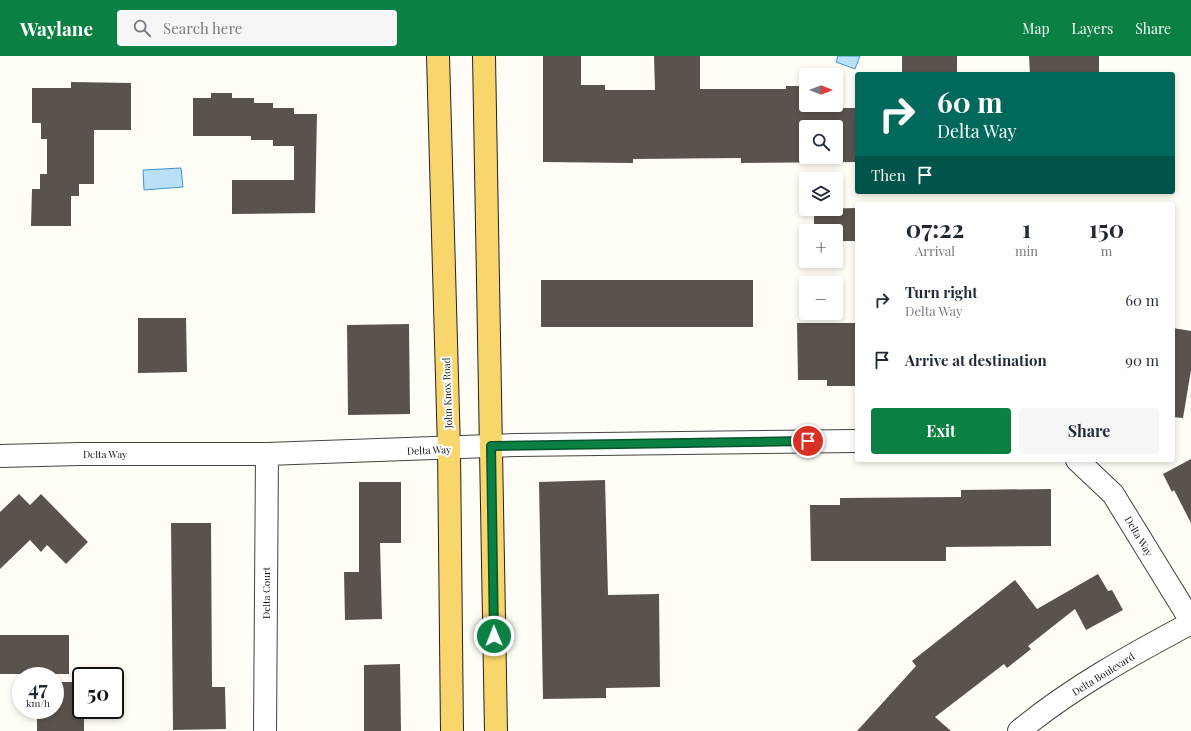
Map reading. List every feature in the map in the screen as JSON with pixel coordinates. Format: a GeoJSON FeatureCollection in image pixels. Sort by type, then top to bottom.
{"type":"FeatureCollection","features":[{"type":"Feature","properties":{"kind":"main road","name":"John Knox Road"},"geometry":{"type":"LineString","coordinates":[[438,56],[449,449],[452,731]]}},
{"type":"Feature","properties":{"kind":"main road"},"geometry":{"type":"LineString","coordinates":[[484,56],[496,731]]}},
{"type":"Feature","properties":{"kind":"street","name":"Delta Way"},"geometry":{"type":"LineString","coordinates":[[0,456],[80,454],[267,454],[449,449],[491,446],[724,441],[855,441]]}},
{"type":"Feature","properties":{"kind":"street","name":"Delta Court"},"geometry":{"type":"LineString","coordinates":[[265,731],[267,454]]}},
{"type":"Feature","properties":{"kind":"street","name":"Delta Way"},"geometry":{"type":"LineString","coordinates":[[1079,462],[1113,494],[1191,622]]}},
{"type":"Feature","properties":{"kind":"street","name":"Delta Boulevard"},"geometry":{"type":"LineString","coordinates":[[1019,731],[1038,715],[1096,677],[1191,622]]}},
{"type":"Feature","properties":{"kind":"water"},"geometry":{"type":"Polygon","coordinates":[[[838,56],[860,56],[855,69],[836,62],[838,56]]]}},
{"type":"Feature","properties":{"kind":"water"},"geometry":{"type":"Polygon","coordinates":[[[181,168],[183,187],[144,190],[143,170],[181,168]]]}},
{"type":"Feature","properties":{"kind":"building"},"geometry":{"type":"Polygon","coordinates":[[[543,56],[581,56],[581,85],[605,85],[605,90],[655,90],[654,56],[700,56],[700,89],[786,89],[786,86],[799,86],[799,112],[843,112],[843,108],[855,108],[855,162],[843,162],[843,120],[799,120],[799,162],[741,163],[741,158],[633,159],[633,163],[543,162],[543,56]]]}},
{"type":"Feature","properties":{"kind":"building"},"geometry":{"type":"Polygon","coordinates":[[[902,56],[957,56],[957,72],[902,72],[902,56]]]}},
{"type":"Feature","properties":{"kind":"building"},"geometry":{"type":"Polygon","coordinates":[[[1029,56],[1099,56],[1099,72],[1030,72],[1029,56]]]}},
{"type":"Feature","properties":{"kind":"building"},"geometry":{"type":"Polygon","coordinates":[[[71,82],[131,83],[131,130],[94,130],[94,184],[79,184],[79,196],[71,196],[71,226],[31,226],[32,189],[40,189],[40,174],[47,174],[47,139],[41,139],[41,123],[32,123],[32,88],[71,88],[71,82]]]}},
{"type":"Feature","properties":{"kind":"building"},"geometry":{"type":"Polygon","coordinates":[[[211,93],[232,93],[232,98],[254,98],[254,103],[273,103],[273,108],[294,108],[294,114],[317,114],[315,213],[232,214],[232,180],[294,180],[294,146],[273,146],[273,140],[251,140],[251,136],[193,136],[193,98],[211,98],[211,93]]]}},
{"type":"Feature","properties":{"kind":"building"},"geometry":{"type":"Polygon","coordinates":[[[843,208],[855,208],[855,241],[843,241],[843,224],[814,224],[814,216],[843,216],[843,208]]]}},
{"type":"Feature","properties":{"kind":"building"},"geometry":{"type":"Polygon","coordinates":[[[541,280],[753,280],[753,327],[541,327],[541,280]]]}},
{"type":"Feature","properties":{"kind":"building"},"geometry":{"type":"Polygon","coordinates":[[[138,318],[186,318],[187,372],[138,373],[138,318]]]}},
{"type":"Feature","properties":{"kind":"building"},"geometry":{"type":"Polygon","coordinates":[[[797,323],[855,323],[855,386],[827,386],[827,380],[798,380],[797,323]]]}},
{"type":"Feature","properties":{"kind":"building"},"geometry":{"type":"Polygon","coordinates":[[[409,324],[410,414],[348,415],[347,325],[409,324]]]}},
{"type":"Feature","properties":{"kind":"building"},"geometry":{"type":"Polygon","coordinates":[[[1175,328],[1191,331],[1191,370],[1183,418],[1175,417],[1175,328]]]}},
{"type":"Feature","properties":{"kind":"building"},"geometry":{"type":"Polygon","coordinates":[[[1191,459],[1191,523],[1174,490],[1172,492],[1163,474],[1191,459]]]}},
{"type":"Feature","properties":{"kind":"building"},"geometry":{"type":"Polygon","coordinates":[[[605,480],[608,595],[659,594],[660,687],[606,688],[606,698],[543,699],[539,482],[605,480]]]}},
{"type":"Feature","properties":{"kind":"building"},"geometry":{"type":"Polygon","coordinates":[[[359,482],[401,482],[401,543],[380,543],[382,619],[345,620],[344,572],[359,572],[359,482]]]}},
{"type":"Feature","properties":{"kind":"building"},"geometry":{"type":"Polygon","coordinates":[[[1051,489],[1051,546],[946,547],[946,561],[811,561],[810,505],[840,505],[840,498],[961,497],[961,490],[1051,489]]]}},
{"type":"Feature","properties":{"kind":"building"},"geometry":{"type":"Polygon","coordinates":[[[19,494],[30,505],[41,494],[88,542],[66,564],[47,545],[41,552],[30,540],[0,569],[0,512],[19,494]]]}},
{"type":"Feature","properties":{"kind":"building"},"geometry":{"type":"Polygon","coordinates":[[[171,523],[211,523],[212,687],[225,687],[226,729],[173,730],[171,523]]]}},
{"type":"Feature","properties":{"kind":"building"},"geometry":{"type":"Polygon","coordinates":[[[1098,574],[1108,591],[1112,590],[1123,610],[1086,630],[1075,609],[1028,646],[1031,649],[1007,668],[1004,664],[935,717],[951,731],[857,731],[916,666],[912,661],[1015,580],[1037,609],[1098,574]]]}},
{"type":"Feature","properties":{"kind":"building"},"geometry":{"type":"Polygon","coordinates":[[[0,635],[69,635],[69,674],[64,674],[64,667],[12,667],[12,674],[0,674],[0,635]]]}},
{"type":"Feature","properties":{"kind":"building"},"geometry":{"type":"Polygon","coordinates":[[[400,664],[401,731],[364,731],[364,665],[400,664]]]}},
{"type":"Feature","properties":{"kind":"building"},"geometry":{"type":"Polygon","coordinates":[[[64,682],[72,682],[72,719],[84,719],[84,731],[37,731],[37,719],[64,719],[64,682]]]}},
{"type":"Feature","properties":{"kind":"route"},"geometry":{"type":"LineString","coordinates":[[494,636],[491,446],[731,441],[808,441]]}}]}
